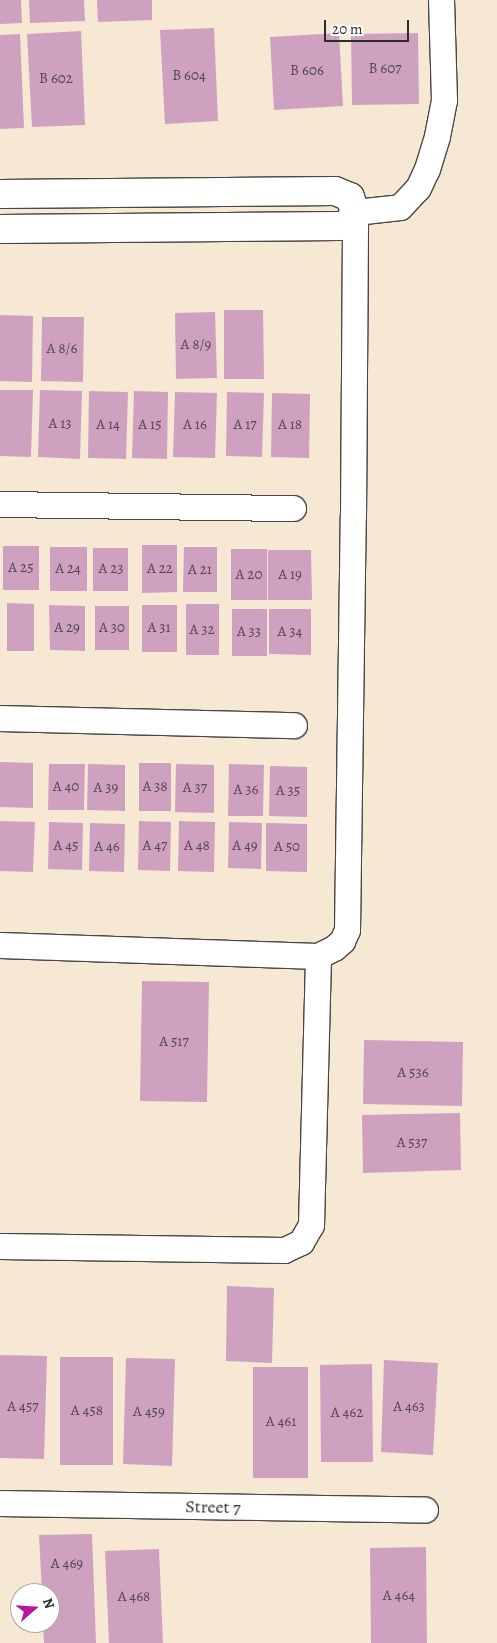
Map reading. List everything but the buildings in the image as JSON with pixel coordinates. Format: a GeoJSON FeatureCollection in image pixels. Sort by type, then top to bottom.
{"type":"FeatureCollection","features":[{"type":"Feature","properties":{"kind":"street"},"geometry":{"type":"LineString","coordinates":[[355,212],[400,207],[418,188],[427,169],[438,136],[444,100],[441,0]]}},
{"type":"Feature","properties":{"kind":"street"},"geometry":{"type":"LineString","coordinates":[[0,194],[334,191],[350,197],[355,212],[354,516],[347,930],[342,941],[334,948],[318,956],[0,945]]}},
{"type":"Feature","properties":{"kind":"street"},"geometry":{"type":"LineString","coordinates":[[0,229],[339,226],[348,224],[355,212]]}},
{"type":"Feature","properties":{"kind":"street"},"geometry":{"type":"LineString","coordinates":[[0,504],[293,508]]}},
{"type":"Feature","properties":{"kind":"street"},"geometry":{"type":"LineString","coordinates":[[0,718],[294,725]]}},
{"type":"Feature","properties":{"kind":"street"},"geometry":{"type":"LineString","coordinates":[[0,1246],[284,1250],[301,1242],[311,1225],[318,956]]}},
{"type":"Feature","properties":{"kind":"street","name":"Street 7"},"geometry":{"type":"LineString","coordinates":[[0,1503],[425,1510]]}}]}
